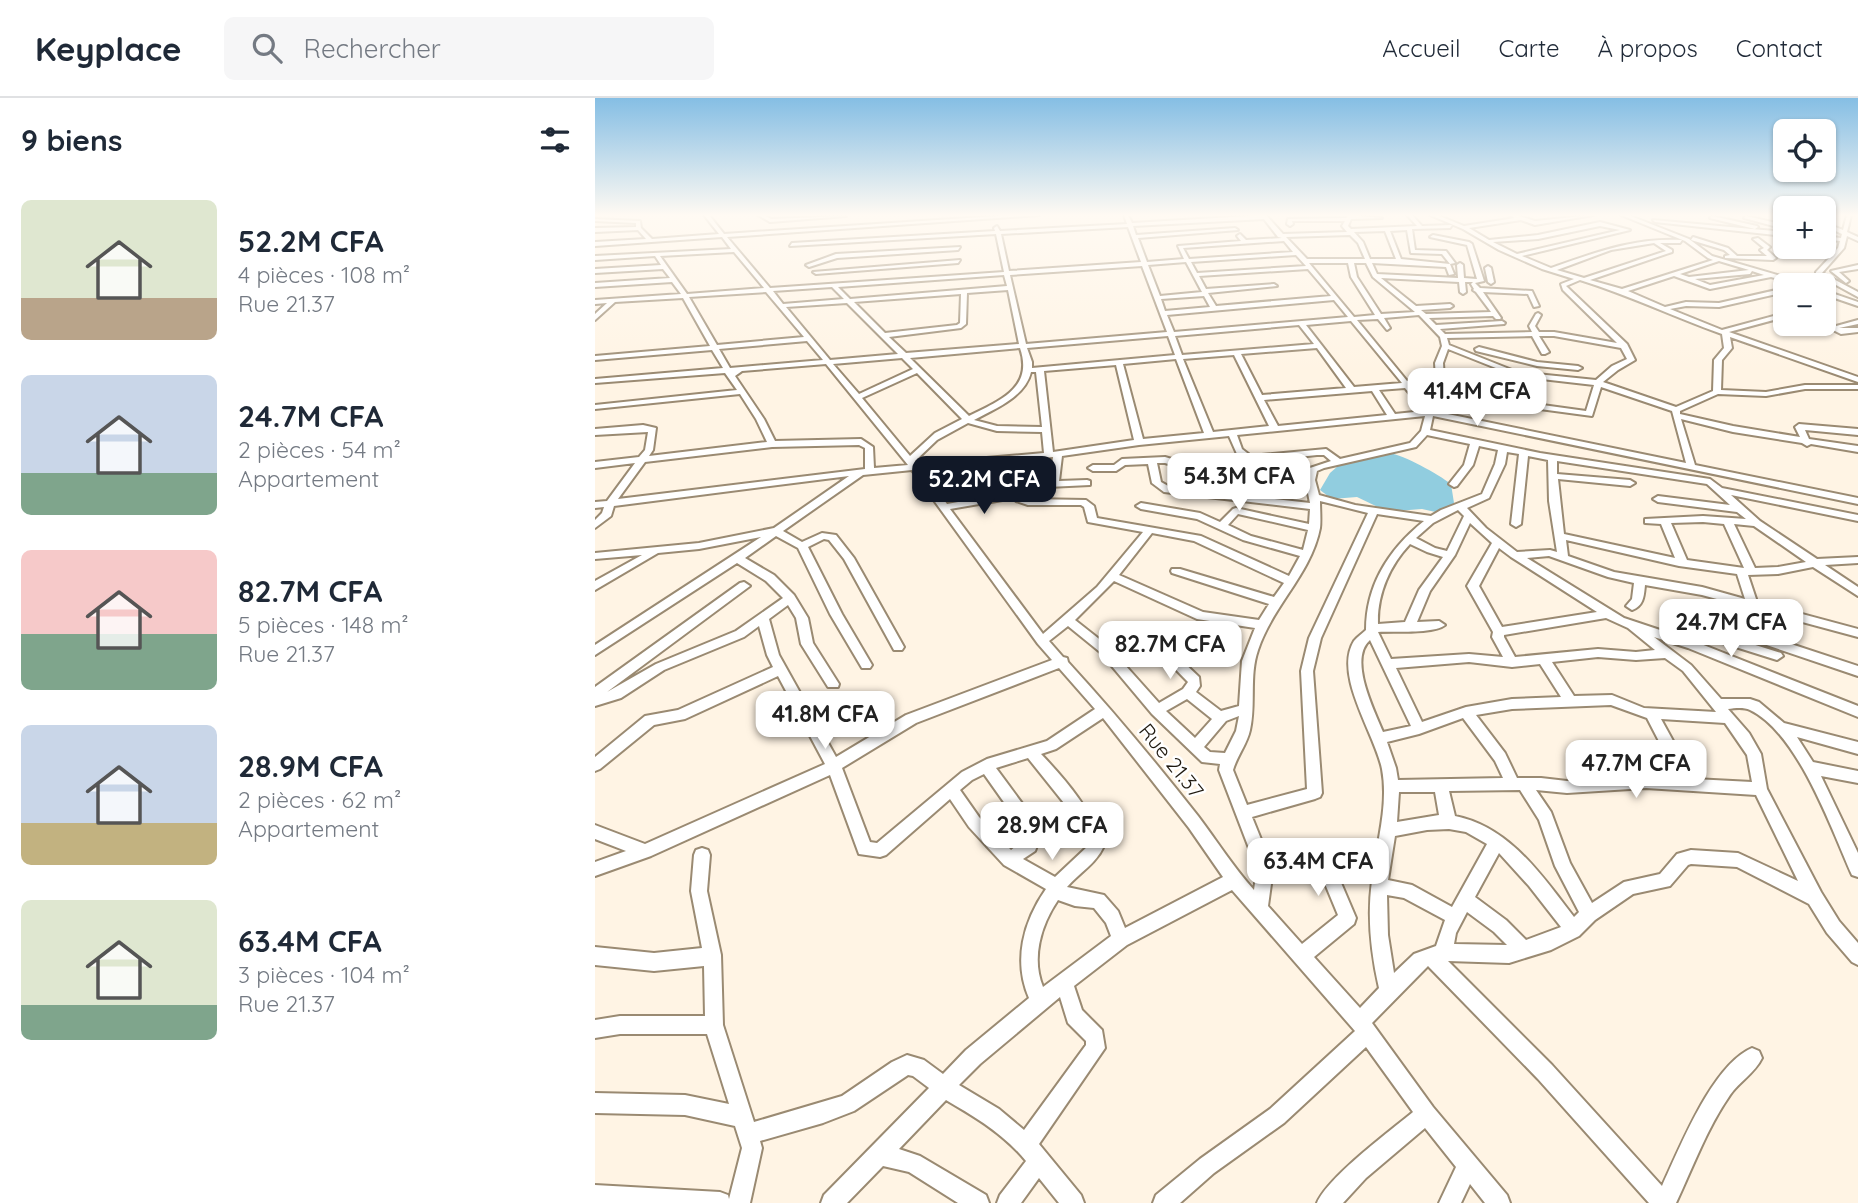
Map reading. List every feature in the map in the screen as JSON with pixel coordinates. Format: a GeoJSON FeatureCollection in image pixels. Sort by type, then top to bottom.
{"type":"FeatureCollection","features":[{"type":"Feature","properties":{"kind":"street"},"geometry":{"type":"LineString","coordinates":[[595,271],[665,267],[685,296],[728,372],[761,419],[772,444]]}},
{"type":"Feature","properties":{"kind":"street","name":"Rue 21.37"},"geometry":{"type":"LineString","coordinates":[[747,267],[913,464],[1042,641],[1063,661],[1104,710],[1194,823],[1234,880],[1364,1028],[1426,1114],[1499,1203]]}},
{"type":"Feature","properties":{"kind":"street"},"geometry":{"type":"LineString","coordinates":[[811,267],[884,335],[968,420],[978,425],[1011,430],[1047,429]]}},
{"type":"Feature","properties":{"kind":"street"},"geometry":{"type":"LineString","coordinates":[[816,272],[886,267]]}},
{"type":"Feature","properties":{"kind":"street"},"geometry":{"type":"LineString","coordinates":[[958,267],[958,276]]}},
{"type":"Feature","properties":{"kind":"street"},"geometry":{"type":"LineString","coordinates":[[1005,267],[1023,346],[1035,370],[1054,454],[1054,484]]}},
{"type":"Feature","properties":{"kind":"street"},"geometry":{"type":"LineString","coordinates":[[595,302],[1105,267]]}},
{"type":"Feature","properties":{"kind":"street"},"geometry":{"type":"LineString","coordinates":[[1146,267],[1210,436]]}},
{"type":"Feature","properties":{"kind":"street"},"geometry":{"type":"LineString","coordinates":[[1190,267],[1215,308]]}},
{"type":"Feature","properties":{"kind":"street"},"geometry":{"type":"LineString","coordinates":[[1195,275],[1296,267]]}},
{"type":"Feature","properties":{"kind":"street"},"geometry":{"type":"LineString","coordinates":[[1309,267],[1430,414]]}},
{"type":"Feature","properties":{"kind":"street"},"geometry":{"type":"LineString","coordinates":[[1352,267],[1354,276],[1387,328]]}},
{"type":"Feature","properties":{"kind":"street"},"geometry":{"type":"LineString","coordinates":[[1369,267],[1375,276],[1420,312],[1443,337],[1446,346],[1439,363],[1440,380]]}},
{"type":"Feature","properties":{"kind":"street"},"geometry":{"type":"LineString","coordinates":[[1406,267],[1413,267],[1417,276]]}},
{"type":"Feature","properties":{"kind":"street"},"geometry":{"type":"LineString","coordinates":[[1449,267],[1450,278]]}},
{"type":"Feature","properties":{"kind":"street"},"geometry":{"type":"LineString","coordinates":[[1457,267],[1463,292]]}},
{"type":"Feature","properties":{"kind":"street"},"geometry":{"type":"LineString","coordinates":[[1476,267],[1481,281]]}},
{"type":"Feature","properties":{"kind":"street"},"geometry":{"type":"LineString","coordinates":[[1540,267],[1622,291],[1790,358],[1856,378]]}},
{"type":"Feature","properties":{"kind":"street"},"geometry":{"type":"LineString","coordinates":[[1550,271],[1564,267]]}},
{"type":"Feature","properties":{"kind":"street"},"geometry":{"type":"LineString","coordinates":[[1528,405],[1589,414],[1598,383],[1615,368],[1631,360],[1624,346],[1563,285],[1622,267]]}},
{"type":"Feature","properties":{"kind":"street"},"geometry":{"type":"LineString","coordinates":[[1622,291],[1696,267]]}},
{"type":"Feature","properties":{"kind":"street"},"geometry":{"type":"LineString","coordinates":[[1743,267],[1771,275]]}},
{"type":"Feature","properties":{"kind":"street"},"geometry":{"type":"LineString","coordinates":[[1824,267],[1818,274],[1858,295]]}},
{"type":"Feature","properties":{"kind":"street"},"geometry":{"type":"LineString","coordinates":[[1858,267],[1847,267],[1834,273],[1858,287]]}},
{"type":"Feature","properties":{"kind":"street"},"geometry":{"type":"LineString","coordinates":[[1488,268],[1491,282]]}},
{"type":"Feature","properties":{"kind":"street"},"geometry":{"type":"LineString","coordinates":[[1263,271],[1286,303]]}},
{"type":"Feature","properties":{"kind":"street"},"geometry":{"type":"LineString","coordinates":[[1683,271],[1700,278]]}},
{"type":"Feature","properties":{"kind":"street"},"geometry":{"type":"LineString","coordinates":[[1688,278],[1757,271]]}},
{"type":"Feature","properties":{"kind":"street"},"geometry":{"type":"LineString","coordinates":[[1674,274],[1710,287],[1771,275]]}},
{"type":"Feature","properties":{"kind":"street"},"geometry":{"type":"LineString","coordinates":[[1375,276],[1417,276],[1522,284],[1536,306]]}},
{"type":"Feature","properties":{"kind":"street"},"geometry":{"type":"LineString","coordinates":[[595,285],[674,279]]}},
{"type":"Feature","properties":{"kind":"street"},"geometry":{"type":"LineString","coordinates":[[1433,327],[1502,323],[1476,290],[1472,280]]}},
{"type":"Feature","properties":{"kind":"street"},"geometry":{"type":"LineString","coordinates":[[1156,298],[1274,286]]}},
{"type":"Feature","properties":{"kind":"street"},"geometry":{"type":"LineString","coordinates":[[780,306],[1009,288]]}},
{"type":"Feature","properties":{"kind":"street"},"geometry":{"type":"LineString","coordinates":[[1476,290],[1528,292]]}},
{"type":"Feature","properties":{"kind":"street"},"geometry":{"type":"LineString","coordinates":[[884,335],[959,327],[963,324],[964,292]]}},
{"type":"Feature","properties":{"kind":"street"},"geometry":{"type":"LineString","coordinates":[[1664,309],[1686,304],[1719,305],[1773,293]]}},
{"type":"Feature","properties":{"kind":"street"},"geometry":{"type":"LineString","coordinates":[[1836,297],[1858,304]]}},
{"type":"Feature","properties":{"kind":"street"},"geometry":{"type":"LineString","coordinates":[[1163,313],[1334,298]]}},
{"type":"Feature","properties":{"kind":"street"},"geometry":{"type":"LineString","coordinates":[[1836,299],[1840,298]]}},
{"type":"Feature","properties":{"kind":"street"},"geometry":{"type":"LineString","coordinates":[[595,317],[613,301]]}},
{"type":"Feature","properties":{"kind":"street"},"geometry":{"type":"LineString","coordinates":[[595,381],[1302,324],[1420,312],[1450,306]]}},
{"type":"Feature","properties":{"kind":"street"},"geometry":{"type":"LineString","coordinates":[[1420,312],[1495,314]]}},
{"type":"Feature","properties":{"kind":"street"},"geometry":{"type":"LineString","coordinates":[[1538,315],[1534,332],[1545,352]]}},
{"type":"Feature","properties":{"kind":"street"},"geometry":{"type":"LineString","coordinates":[[1725,331],[1773,318]]}},
{"type":"Feature","properties":{"kind":"street"},"geometry":{"type":"LineString","coordinates":[[1858,322],[1832,328],[1841,332],[1858,330]]}},
{"type":"Feature","properties":{"kind":"street"},"geometry":{"type":"LineString","coordinates":[[1302,324],[1351,389]]}},
{"type":"Feature","properties":{"kind":"street"},"geometry":{"type":"LineString","coordinates":[[1503,327],[1579,336],[1624,346]]}},
{"type":"Feature","properties":{"kind":"street"},"geometry":{"type":"LineString","coordinates":[[1717,392],[1718,360],[1728,348],[1725,331]]}},
{"type":"Feature","properties":{"kind":"street"},"geometry":{"type":"LineString","coordinates":[[1443,337],[1534,332]]}},
{"type":"Feature","properties":{"kind":"street"},"geometry":{"type":"LineString","coordinates":[[1516,333],[1524,345]]}},
{"type":"Feature","properties":{"kind":"street"},"geometry":{"type":"LineString","coordinates":[[1467,355],[1484,343],[1480,334]]}},
{"type":"Feature","properties":{"kind":"street"},"geometry":{"type":"LineString","coordinates":[[595,358],[807,339]]}},
{"type":"Feature","properties":{"kind":"street"},"geometry":{"type":"LineString","coordinates":[[913,464],[942,432],[996,408],[1035,370],[1318,346]]}},
{"type":"Feature","properties":{"kind":"street"},"geometry":{"type":"LineString","coordinates":[[1446,346],[1523,376],[1598,383],[1676,413],[1807,443],[1858,449]]}},
{"type":"Feature","properties":{"kind":"street"},"geometry":{"type":"LineString","coordinates":[[1479,349],[1537,364],[1578,368]]}},
{"type":"Feature","properties":{"kind":"street"},"geometry":{"type":"LineString","coordinates":[[1236,352],[1275,429]]}},
{"type":"Feature","properties":{"kind":"street"},"geometry":{"type":"LineString","coordinates":[[1562,355],[1577,362],[1580,381]]}},
{"type":"Feature","properties":{"kind":"street"},"geometry":{"type":"LineString","coordinates":[[1119,363],[1139,442]]}},
{"type":"Feature","properties":{"kind":"street"},"geometry":{"type":"LineString","coordinates":[[857,398],[917,370]]}},
{"type":"Feature","properties":{"kind":"street"},"geometry":{"type":"LineString","coordinates":[[1258,398],[1440,380],[1450,388],[1456,401]]}},
{"type":"Feature","properties":{"kind":"street"},"geometry":{"type":"LineString","coordinates":[[1676,413],[1717,392],[1762,394],[1805,387],[1858,387]]}},
{"type":"Feature","properties":{"kind":"street"},"geometry":{"type":"LineString","coordinates":[[1374,388],[1391,415]]}},
{"type":"Feature","properties":{"kind":"street"},"geometry":{"type":"LineString","coordinates":[[595,407],[653,398],[741,392]]}},
{"type":"Feature","properties":{"kind":"street"},"geometry":{"type":"LineString","coordinates":[[1676,413],[1688,465],[1688,479]]}},
{"type":"Feature","properties":{"kind":"street"},"geometry":{"type":"LineString","coordinates":[[1259,910],[1265,869],[1245,812],[1228,781],[1228,759],[1241,736],[1248,664],[1262,625],[1307,555],[1315,528],[1315,502],[1310,480],[1313,470],[1337,461],[1409,447],[1420,440],[1430,414]]}},
{"type":"Feature","properties":{"kind":"street"},"geometry":{"type":"LineString","coordinates":[[595,505],[913,464],[1054,454],[1139,442],[1391,415],[1430,414],[1858,501]]}},
{"type":"Feature","properties":{"kind":"street"},"geometry":{"type":"LineString","coordinates":[[1807,443],[1799,427],[1858,432]]}},
{"type":"Feature","properties":{"kind":"street"},"geometry":{"type":"LineString","coordinates":[[595,432],[643,428],[653,430],[652,444],[610,503],[607,514],[595,524]]}},
{"type":"Feature","properties":{"kind":"street"},"geometry":{"type":"LineString","coordinates":[[1425,432],[1524,452],[1688,479],[1858,518]]}},
{"type":"Feature","properties":{"kind":"street"},"geometry":{"type":"LineString","coordinates":[[1233,433],[1235,445],[1244,457],[1250,459],[1317,452],[1327,453],[1337,461]]}},
{"type":"Feature","properties":{"kind":"street"},"geometry":{"type":"LineString","coordinates":[[595,465],[772,444],[783,446],[837,440],[866,443],[866,471]]}},
{"type":"Feature","properties":{"kind":"street"},"geometry":{"type":"LineString","coordinates":[[1454,484],[1466,470],[1475,451],[1475,442]]}},
{"type":"Feature","properties":{"kind":"street"},"geometry":{"type":"LineString","coordinates":[[1119,445],[1122,463]]}},
{"type":"Feature","properties":{"kind":"street"},"geometry":{"type":"LineString","coordinates":[[1419,729],[1372,630],[1376,594],[1389,562],[1432,519],[1486,496],[1500,464],[1503,448]]}},
{"type":"Feature","properties":{"kind":"street"},"geometry":{"type":"LineString","coordinates":[[1515,524],[1524,452]]}},
{"type":"Feature","properties":{"kind":"street"},"geometry":{"type":"LineString","coordinates":[[1552,457],[1563,557]]}},
{"type":"Feature","properties":{"kind":"street"},"geometry":{"type":"LineString","coordinates":[[1152,461],[1157,483],[1167,490],[1315,502],[1432,519]]}},
{"type":"Feature","properties":{"kind":"street"},"geometry":{"type":"LineString","coordinates":[[1093,468],[1116,468],[1122,463],[1177,461],[1198,472],[1215,475],[1310,480]]}},
{"type":"Feature","properties":{"kind":"street"},"geometry":{"type":"LineString","coordinates":[[1708,469],[1714,486],[1736,509],[1810,562],[1855,588]]}},
{"type":"Feature","properties":{"kind":"street"},"geometry":{"type":"LineString","coordinates":[[595,651],[866,471]]}},
{"type":"Feature","properties":{"kind":"street"},"geometry":{"type":"LineString","coordinates":[[1553,476],[1630,484]]}},
{"type":"Feature","properties":{"kind":"street"},"geometry":{"type":"LineString","coordinates":[[1017,495],[1019,488],[1024,485],[1087,483]]}},
{"type":"Feature","properties":{"kind":"street"},"geometry":{"type":"LineString","coordinates":[[946,507],[1017,495]]}},
{"type":"Feature","properties":{"kind":"street"},"geometry":{"type":"LineString","coordinates":[[1017,495],[1019,499],[1028,502],[1083,502],[1089,506],[1092,520],[1197,538],[1292,582]]}},
{"type":"Feature","properties":{"kind":"street"},"geometry":{"type":"LineString","coordinates":[[1658,499],[1736,509]]}},
{"type":"Feature","properties":{"kind":"street"},"geometry":{"type":"LineString","coordinates":[[1141,506],[1200,516],[1247,538],[1307,555]]}},
{"type":"Feature","properties":{"kind":"street"},"geometry":{"type":"LineString","coordinates":[[1460,506],[1515,555],[1606,614],[1633,627],[1692,645],[1858,712]]}},
{"type":"Feature","properties":{"kind":"street"},"geometry":{"type":"LineString","coordinates":[[1221,527],[1236,511],[1315,528]]}},
{"type":"Feature","properties":{"kind":"street"},"geometry":{"type":"LineString","coordinates":[[1245,812],[1315,793],[1307,671],[1314,638],[1374,511]]}},
{"type":"Feature","properties":{"kind":"street"},"geometry":{"type":"LineString","coordinates":[[1409,628],[1425,590],[1450,555],[1469,516]]}},
{"type":"Feature","properties":{"kind":"street"},"geometry":{"type":"LineString","coordinates":[[1649,520],[1703,519],[1755,523]]}},
{"type":"Feature","properties":{"kind":"street"},"geometry":{"type":"LineString","coordinates":[[1665,520],[1682,562]]}},
{"type":"Feature","properties":{"kind":"street"},"geometry":{"type":"LineString","coordinates":[[1728,522],[1746,571],[1752,603]]}},
{"type":"Feature","properties":{"kind":"street"},"geometry":{"type":"LineString","coordinates":[[1042,641],[1069,621],[1114,577],[1150,529]]}},
{"type":"Feature","properties":{"kind":"street"},"geometry":{"type":"LineString","coordinates":[[595,556],[699,546],[775,531],[802,546],[836,614],[866,665]]}},
{"type":"Feature","properties":{"kind":"street"},"geometry":{"type":"LineString","coordinates":[[802,546],[822,536],[832,537],[849,558],[898,647]]}},
{"type":"Feature","properties":{"kind":"street"},"geometry":{"type":"LineString","coordinates":[[1560,536],[1682,562],[1746,571],[1785,569],[1810,562],[1858,560]]}},
{"type":"Feature","properties":{"kind":"street"},"geometry":{"type":"LineString","coordinates":[[1411,540],[1431,550],[1450,555]]}},
{"type":"Feature","properties":{"kind":"street"},"geometry":{"type":"LineString","coordinates":[[1498,541],[1473,586],[1499,632],[1498,637],[1512,662]]}},
{"type":"Feature","properties":{"kind":"street"},"geometry":{"type":"LineString","coordinates":[[595,586],[657,551]]}},
{"type":"Feature","properties":{"kind":"street"},"geometry":{"type":"LineString","coordinates":[[1515,555],[1544,551],[1640,581],[1752,603],[1858,633]]}},
{"type":"Feature","properties":{"kind":"street"},"geometry":{"type":"LineString","coordinates":[[737,559],[770,578],[790,598],[802,618],[807,644],[834,684]]}},
{"type":"Feature","properties":{"kind":"street"},"geometry":{"type":"LineString","coordinates":[[1176,571],[1276,602]]}},
{"type":"Feature","properties":{"kind":"street"},"geometry":{"type":"LineString","coordinates":[[1114,577],[1201,616],[1262,625]]}},
{"type":"Feature","properties":{"kind":"street"},"geometry":{"type":"LineString","coordinates":[[1632,606],[1638,600],[1640,581]]}},
{"type":"Feature","properties":{"kind":"street"},"geometry":{"type":"LineString","coordinates":[[595,694],[744,586]]}},
{"type":"Feature","properties":{"kind":"street"},"geometry":{"type":"LineString","coordinates":[[595,701],[615,694],[660,667],[740,634],[790,598]]}},
{"type":"Feature","properties":{"kind":"street"},"geometry":{"type":"LineString","coordinates":[[1679,611],[1858,671]]}},
{"type":"Feature","properties":{"kind":"street"},"geometry":{"type":"LineString","coordinates":[[1499,632],[1606,614]]}},
{"type":"Feature","properties":{"kind":"street"},"geometry":{"type":"LineString","coordinates":[[1692,645],[1697,617]]}},
{"type":"Feature","properties":{"kind":"street"},"geometry":{"type":"LineString","coordinates":[[763,618],[773,655],[834,766],[865,849],[872,851],[880,850],[952,790],[986,766],[1064,739],[1104,710]]}},
{"type":"Feature","properties":{"kind":"street"},"geometry":{"type":"LineString","coordinates":[[1069,621],[1104,649],[1157,710],[1207,758],[1228,759]]}},
{"type":"Feature","properties":{"kind":"street"},"geometry":{"type":"LineString","coordinates":[[1389,991],[1382,958],[1379,886],[1390,830],[1393,786],[1380,738],[1359,689],[1354,661],[1357,644],[1372,630],[1439,625]]}},
{"type":"Feature","properties":{"kind":"street"},"geometry":{"type":"LineString","coordinates":[[1155,627],[1155,642],[1195,680],[1194,686],[1188,692],[1157,710]]}},
{"type":"Feature","properties":{"kind":"street"},"geometry":{"type":"LineString","coordinates":[[1633,627],[1687,668],[1755,754],[1761,789],[1815,898],[1833,928],[1858,956]]}},
{"type":"Feature","properties":{"kind":"street"},"geometry":{"type":"LineString","coordinates":[[1695,630],[1777,656]]}},
{"type":"Feature","properties":{"kind":"street"},"geometry":{"type":"LineString","coordinates":[[1386,664],[1477,658],[1512,662],[1598,653],[1636,656],[1668,653]]}},
{"type":"Feature","properties":{"kind":"street"},"geometry":{"type":"LineString","coordinates":[[1544,660],[1570,701]]}},
{"type":"Feature","properties":{"kind":"street"},"geometry":{"type":"LineString","coordinates":[[595,869],[645,851],[834,766],[911,719],[1063,661]]}},
{"type":"Feature","properties":{"kind":"street"},"geometry":{"type":"LineString","coordinates":[[595,765],[650,720],[680,715],[781,669]]}},
{"type":"Feature","properties":{"kind":"street"},"geometry":{"type":"LineString","coordinates":[[1188,692],[1219,717]]}},
{"type":"Feature","properties":{"kind":"street"},"geometry":{"type":"LineString","coordinates":[[1380,738],[1419,729],[1466,712],[1511,704],[1612,700],[1638,712],[1704,719],[1726,718]]}},
{"type":"Feature","properties":{"kind":"street"},"geometry":{"type":"LineString","coordinates":[[1716,705],[1754,706],[1783,728],[1808,767],[1858,870]]}},
{"type":"Feature","properties":{"kind":"street"},"geometry":{"type":"LineString","coordinates":[[1195,747],[1219,717],[1227,712],[1245,710]]}},
{"type":"Feature","properties":{"kind":"street"},"geometry":{"type":"LineString","coordinates":[[1466,712],[1518,784],[1546,817],[1563,866],[1590,915]]}},
{"type":"Feature","properties":{"kind":"street"},"geometry":{"type":"LineString","coordinates":[[1650,712],[1690,786]]}},
{"type":"Feature","properties":{"kind":"street"},"geometry":{"type":"LineString","coordinates":[[1783,728],[1858,748]]}},
{"type":"Feature","properties":{"kind":"street"},"geometry":{"type":"LineString","coordinates":[[1031,752],[1050,772],[1084,820],[1096,846],[1094,852],[1069,873],[1055,891],[1038,921],[1029,952],[1030,979],[1040,1001]]}},
{"type":"Feature","properties":{"kind":"street"},"geometry":{"type":"LineString","coordinates":[[986,766],[1019,811],[1031,840],[1029,846],[1010,860]]}},
{"type":"Feature","properties":{"kind":"street"},"geometry":{"type":"LineString","coordinates":[[1808,767],[1858,777]]}},
{"type":"Feature","properties":{"kind":"street"},"geometry":{"type":"LineString","coordinates":[[1393,786],[1518,784],[1567,787],[1646,782],[1761,789]]}},
{"type":"Feature","properties":{"kind":"street"},"geometry":{"type":"LineString","coordinates":[[1441,787],[1448,821]]}},
{"type":"Feature","properties":{"kind":"street"},"geometry":{"type":"LineString","coordinates":[[952,790],[974,822],[1010,860],[1052,884],[1055,891],[1075,898],[1098,901],[1112,917],[1121,939]]}},
{"type":"Feature","properties":{"kind":"street"},"geometry":{"type":"LineString","coordinates":[[1390,830],[1448,821],[1476,830],[1520,862],[1573,930]]}},
{"type":"Feature","properties":{"kind":"street"},"geometry":{"type":"LineString","coordinates":[[595,832],[645,851]]}},
{"type":"Feature","properties":{"kind":"street"},"geometry":{"type":"LineString","coordinates":[[1437,954],[1496,842]]}},
{"type":"Feature","properties":{"kind":"street"},"geometry":{"type":"LineString","coordinates":[[702,855],[699,891],[712,956],[714,1025],[752,1148],[739,1203]]}},
{"type":"Feature","properties":{"kind":"street"},"geometry":{"type":"LineString","coordinates":[[1164,1203],[1207,1167],[1277,1116],[1364,1028],[1389,991],[1420,960],[1437,954],[1489,955],[1523,949],[1573,930],[1630,887],[1664,881],[1683,859],[1691,857],[1738,860],[1815,898]]}},
{"type":"Feature","properties":{"kind":"street"},"geometry":{"type":"LineString","coordinates":[[1301,956],[1348,918],[1324,862]]}},
{"type":"Feature","properties":{"kind":"street"},"geometry":{"type":"LineString","coordinates":[[832,1203],[882,1155],[973,1057],[1040,1001],[1121,939],[1234,880]]}},
{"type":"Feature","properties":{"kind":"street"},"geometry":{"type":"LineString","coordinates":[[1379,886],[1413,894],[1455,917]]}},
{"type":"Feature","properties":{"kind":"street"},"geometry":{"type":"LineString","coordinates":[[1465,900],[1500,926],[1523,949]]}},
{"type":"Feature","properties":{"kind":"street"},"geometry":{"type":"LineString","coordinates":[[1437,954],[1664,1203],[1705,1116],[1724,1086],[1752,1058]]}},
{"type":"Feature","properties":{"kind":"street"},"geometry":{"type":"LineString","coordinates":[[595,956],[636,963],[692,960],[712,956]]}},
{"type":"Feature","properties":{"kind":"street"},"geometry":{"type":"LineString","coordinates":[[1008,1203],[1032,1154],[1096,1048],[1095,1037],[1075,1017],[1064,984]]}},
{"type":"Feature","properties":{"kind":"street"},"geometry":{"type":"LineString","coordinates":[[595,1029],[620,1025],[714,1025]]}},
{"type":"Feature","properties":{"kind":"street"},"geometry":{"type":"LineString","coordinates":[[595,1102],[685,1105],[744,1126],[783,1121],[844,1105],[883,1083],[907,1065],[917,1067],[943,1087],[992,1116],[1032,1154],[1073,1203]]}},
{"type":"Feature","properties":{"kind":"street"},"geometry":{"type":"LineString","coordinates":[[1328,1203],[1359,1171],[1426,1114]]}},
{"type":"Feature","properties":{"kind":"street"},"geometry":{"type":"LineString","coordinates":[[882,1155],[913,1163],[978,1203]]}},
{"type":"Feature","properties":{"kind":"street"},"geometry":{"type":"LineString","coordinates":[[1450,1203],[1468,1165]]}},
{"type":"Feature","properties":{"kind":"street"},"geometry":{"type":"LineString","coordinates":[[595,1196],[720,1203]]}},
{"type":"Feature","properties":{"kind":"water"},"geometry":{"type":"Polygon","coordinates":[[[1389,453],[1421,466],[1451,484],[1454,503],[1440,513],[1422,509],[1396,511],[1380,508],[1357,497],[1332,499],[1320,490],[1330,473],[1338,466],[1389,453]]]}}]}
